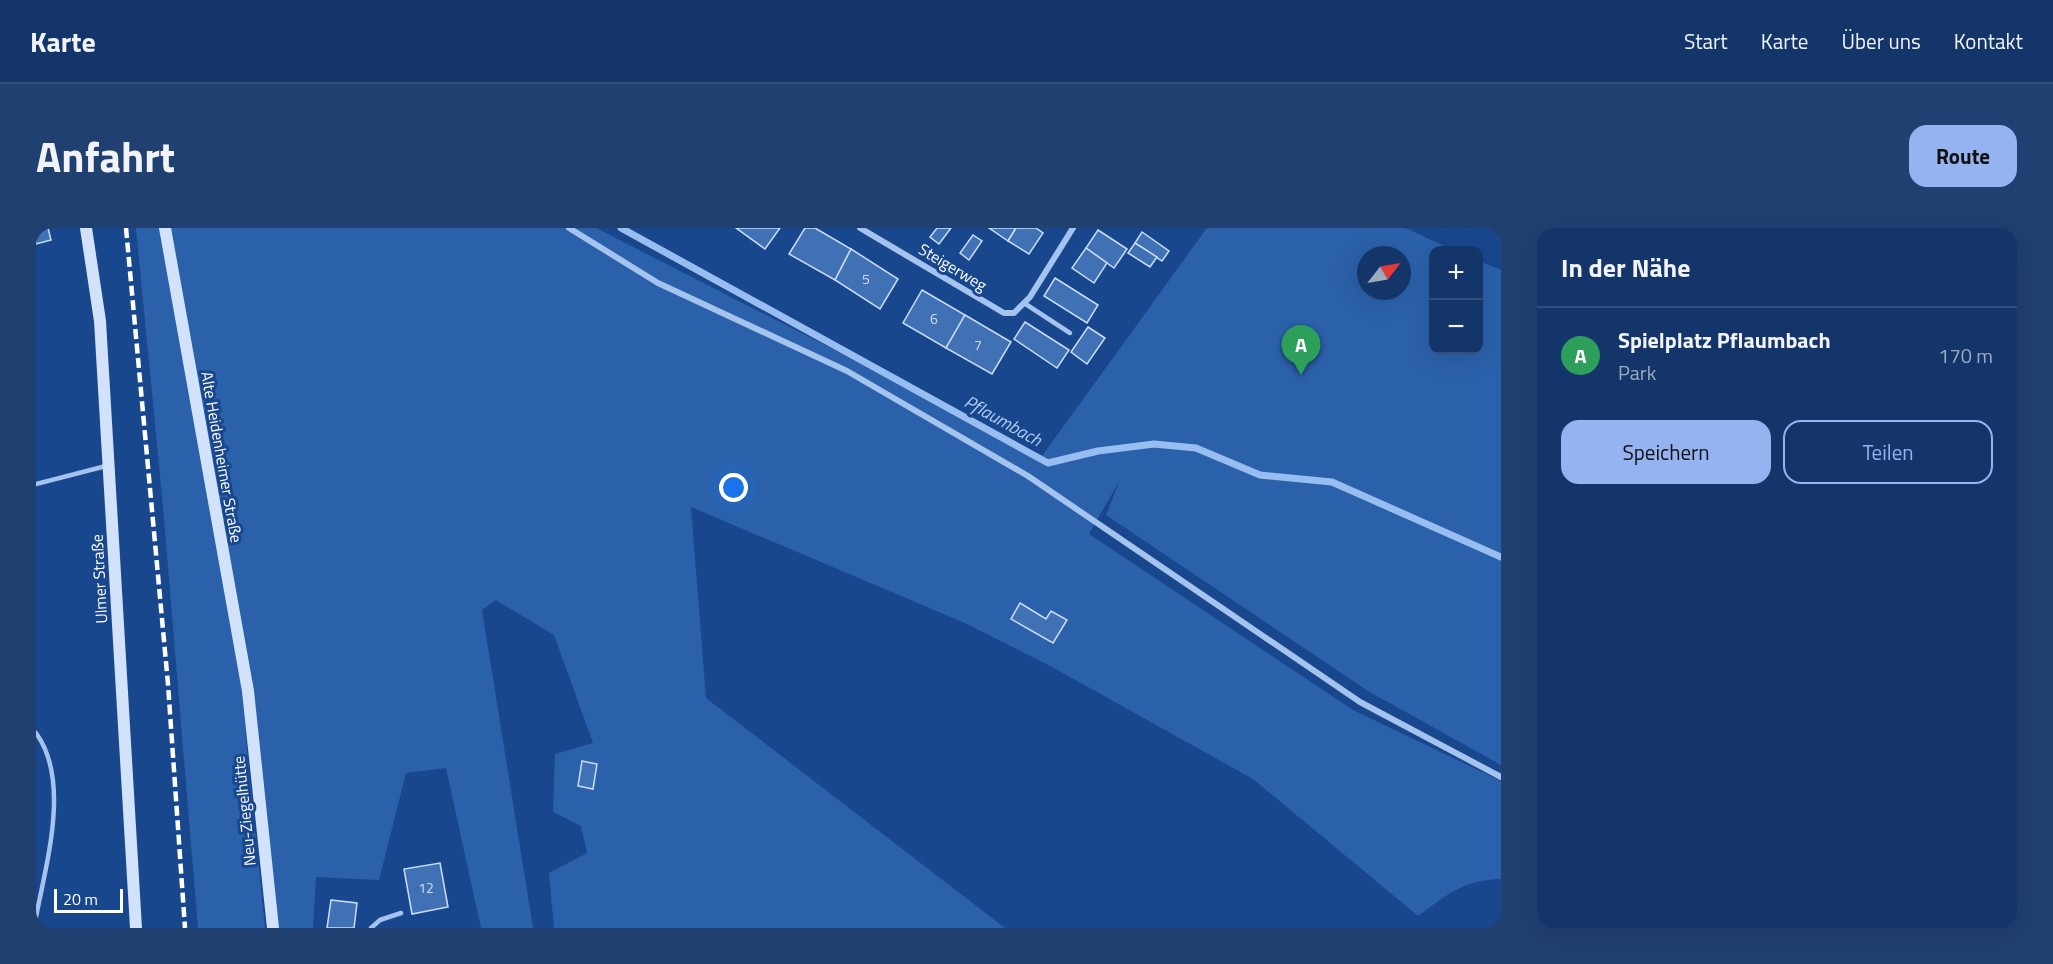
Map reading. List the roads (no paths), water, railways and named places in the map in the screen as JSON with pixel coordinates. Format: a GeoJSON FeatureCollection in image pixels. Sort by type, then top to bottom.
{"type":"FeatureCollection","features":[{"type":"Feature","properties":{"kind":"street","name":"Ulmer Straße"},"geometry":{"type":"LineString","coordinates":[[86,228],[100,321],[136,928]]}},
{"type":"Feature","properties":{"kind":"street","name":"Alte Heidenheimer Straße"},"geometry":{"type":"LineString","coordinates":[[165,228],[248,691]]}},
{"type":"Feature","properties":{"kind":"street"},"geometry":{"type":"LineString","coordinates":[[569,228],[658,283],[847,371],[1028,476],[1360,702],[1501,777]]}},
{"type":"Feature","properties":{"kind":"street","name":"Steigerweg"},"geometry":{"type":"LineString","coordinates":[[860,228],[1004,313],[1014,312],[1024,303]]}},
{"type":"Feature","properties":{"kind":"street"},"geometry":{"type":"LineString","coordinates":[[1024,303],[1073,228]]}},
{"type":"Feature","properties":{"kind":"street","name":"Neu-Ziegelhütte"},"geometry":{"type":"LineString","coordinates":[[248,691],[273,928]]}},
{"type":"Feature","properties":{"kind":"lane"},"geometry":{"type":"LineString","coordinates":[[1024,303],[1070,333]]}},
{"type":"Feature","properties":{"kind":"lane"},"geometry":{"type":"LineString","coordinates":[[36,484],[109,465]]}},
{"type":"Feature","properties":{"kind":"lane"},"geometry":{"type":"LineString","coordinates":[[36,734],[46,752],[54,785],[51,836],[36,917]]}},
{"type":"Feature","properties":{"kind":"lane"},"geometry":{"type":"LineString","coordinates":[[371,928],[380,920],[401,913]]}},
{"type":"Feature","properties":{"kind":"waterway","name":"Pflaumbach"},"geometry":{"type":"LineString","coordinates":[[621,228],[1048,463],[1098,451],[1154,444],[1196,448],[1260,475],[1332,482],[1501,557]]}},
{"type":"Feature","properties":{"kind":"railway"},"geometry":{"type":"LineString","coordinates":[[126,228],[168,684],[185,928]]}},
{"type":"Feature","properties":{"kind":"place","name":"Spielplatz Pflaumbach"},"geometry":{"type":"Point","coordinates":[1301,375]}}]}
